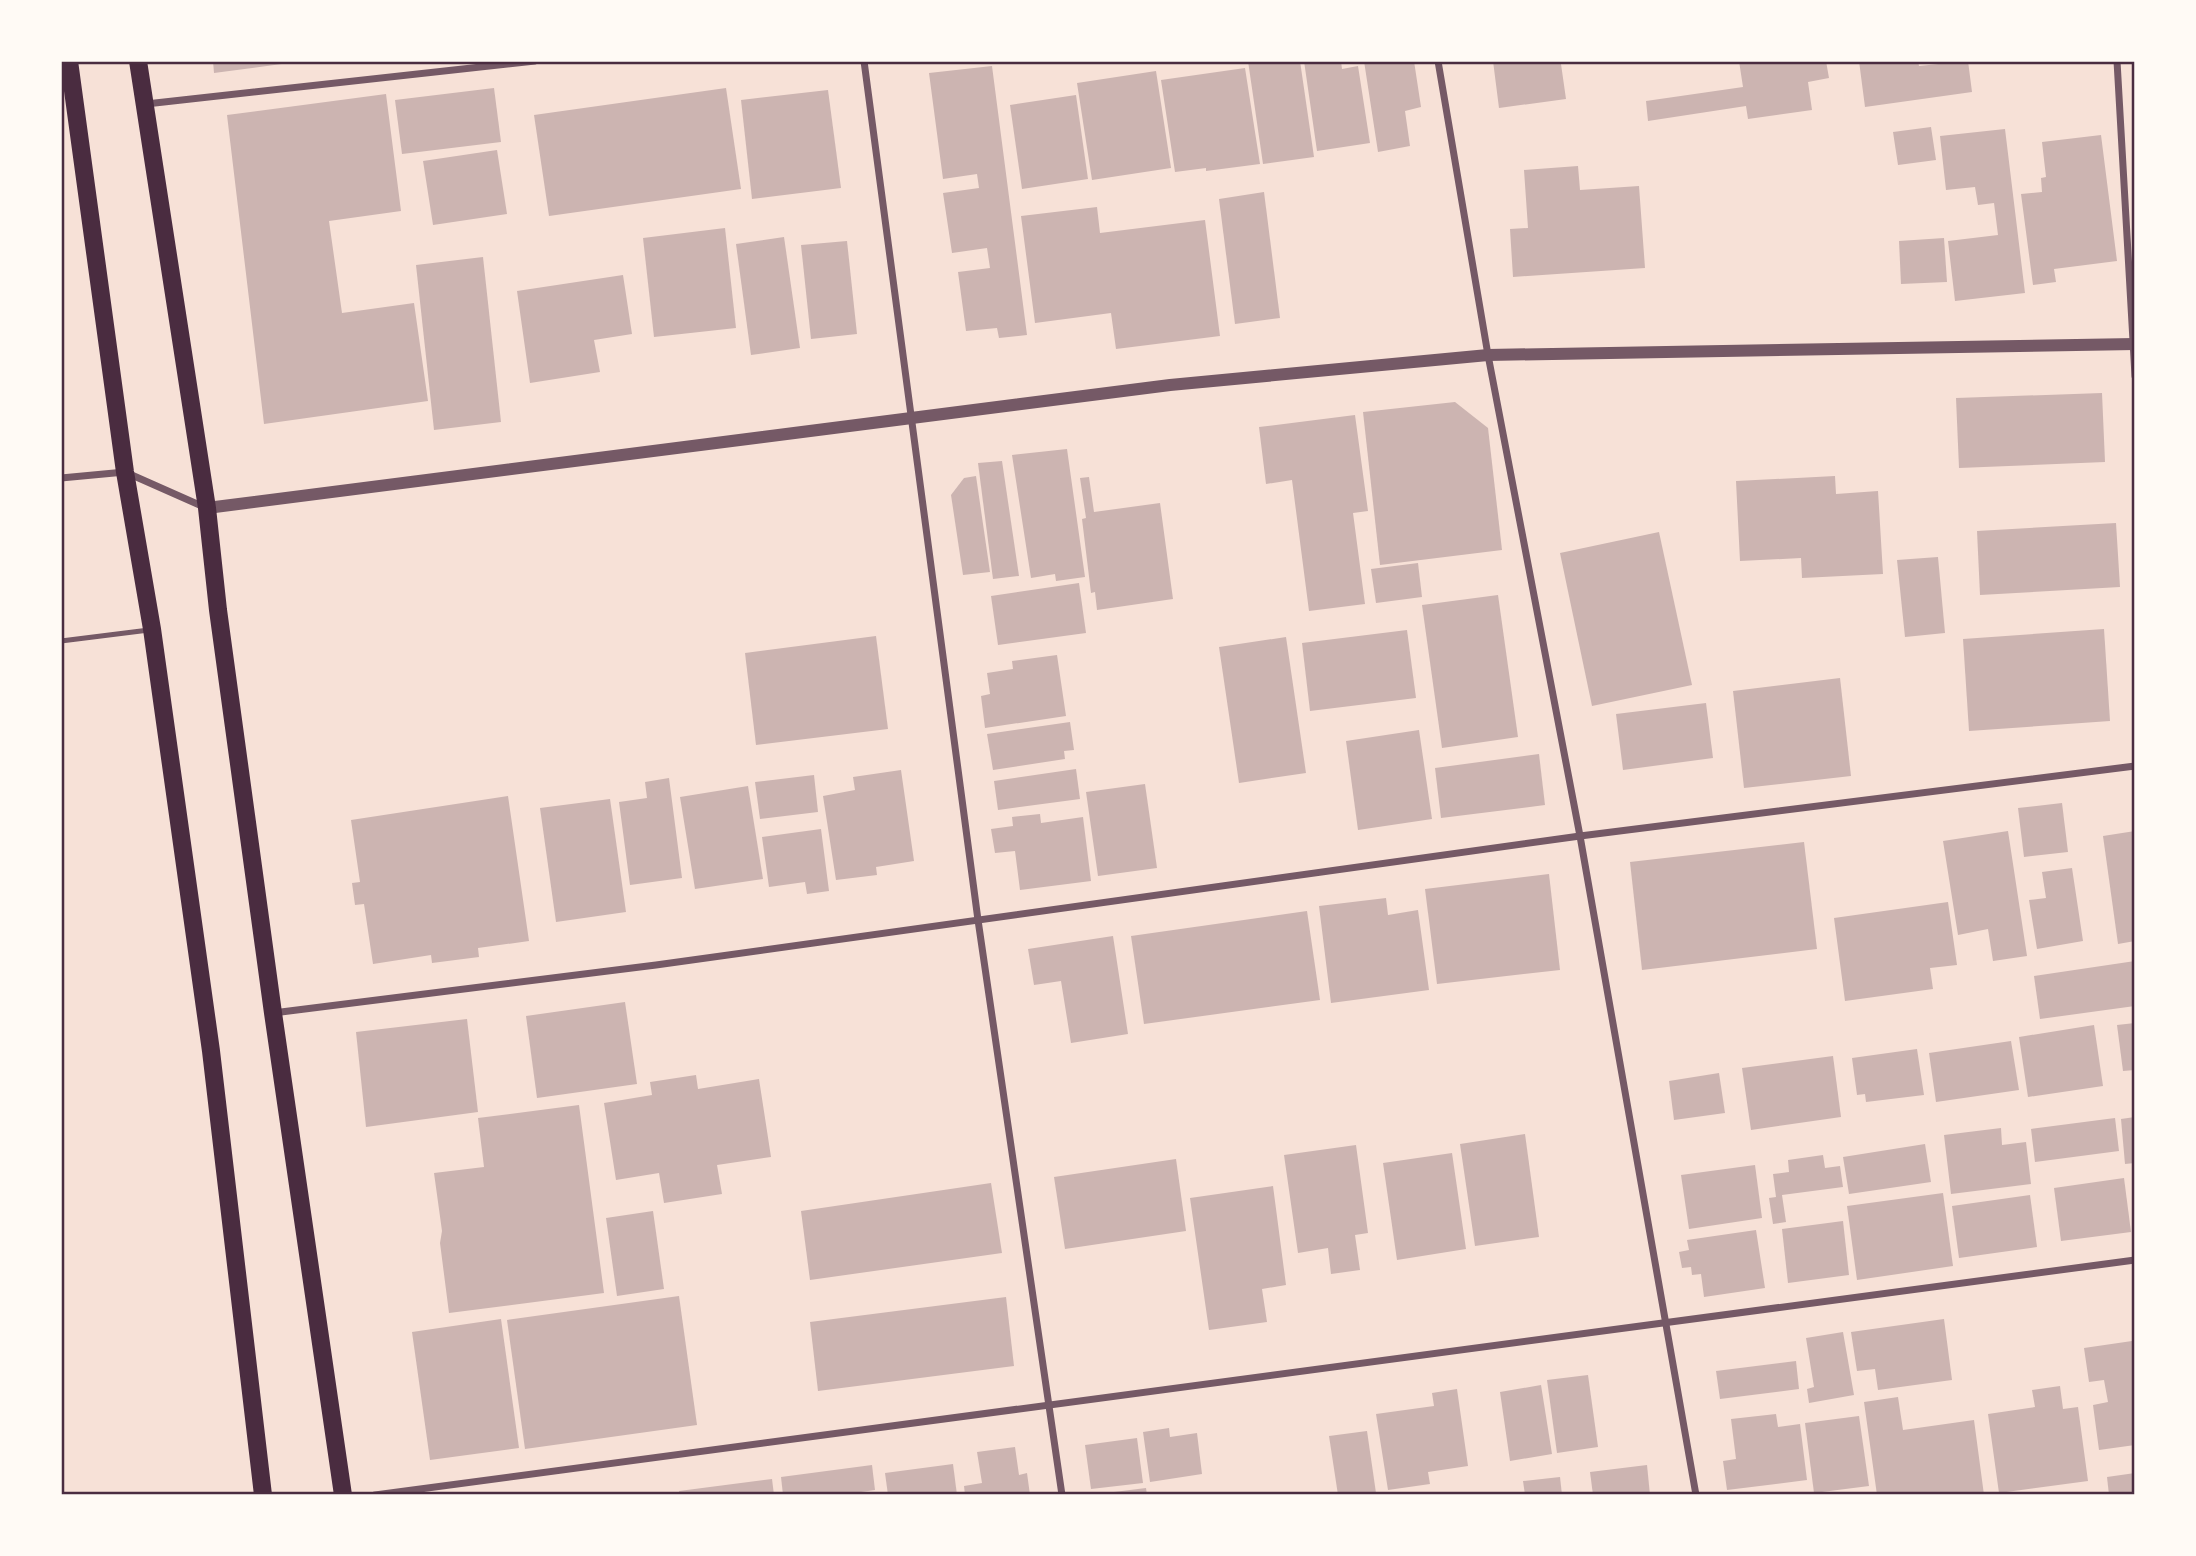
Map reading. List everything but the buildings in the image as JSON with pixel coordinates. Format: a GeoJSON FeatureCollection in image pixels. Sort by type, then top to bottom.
{"type":"FeatureCollection","features":[{"type":"Feature","properties":{"kind":"main road"},"geometry":{"type":"LineString","coordinates":[[69,61],[125,472],[152,629],[211,1051],[263,1495]]}},
{"type":"Feature","properties":{"kind":"main road"},"geometry":{"type":"LineString","coordinates":[[138,61],[207,508],[273,1013],[342,1495]]}},
{"type":"Feature","properties":{"kind":"street"},"geometry":{"type":"LineString","coordinates":[[144,104],[535,61]]}},
{"type":"Feature","properties":{"kind":"street"},"geometry":{"type":"LineString","coordinates":[[864,61],[978,919],[1062,1495]]}},
{"type":"Feature","properties":{"kind":"street"},"geometry":{"type":"LineString","coordinates":[[1438,61],[1488,355],[1580,836],[1696,1495]]}},
{"type":"Feature","properties":{"kind":"street"},"geometry":{"type":"LineString","coordinates":[[2117,61],[2135,376]]}},
{"type":"Feature","properties":{"kind":"street"},"geometry":{"type":"LineString","coordinates":[[61,478],[125,472],[207,508],[1170,385],[1488,355],[2133,344]]}},
{"type":"Feature","properties":{"kind":"street"},"geometry":{"type":"LineString","coordinates":[[273,1013],[656,965],[1580,836],[2135,766]]}},
{"type":"Feature","properties":{"kind":"street"},"geometry":{"type":"LineString","coordinates":[[375,1495],[2135,1261]]}},
{"type":"Feature","properties":{"kind":"lane"},"geometry":{"type":"LineString","coordinates":[[61,641],[152,629]]}}]}
